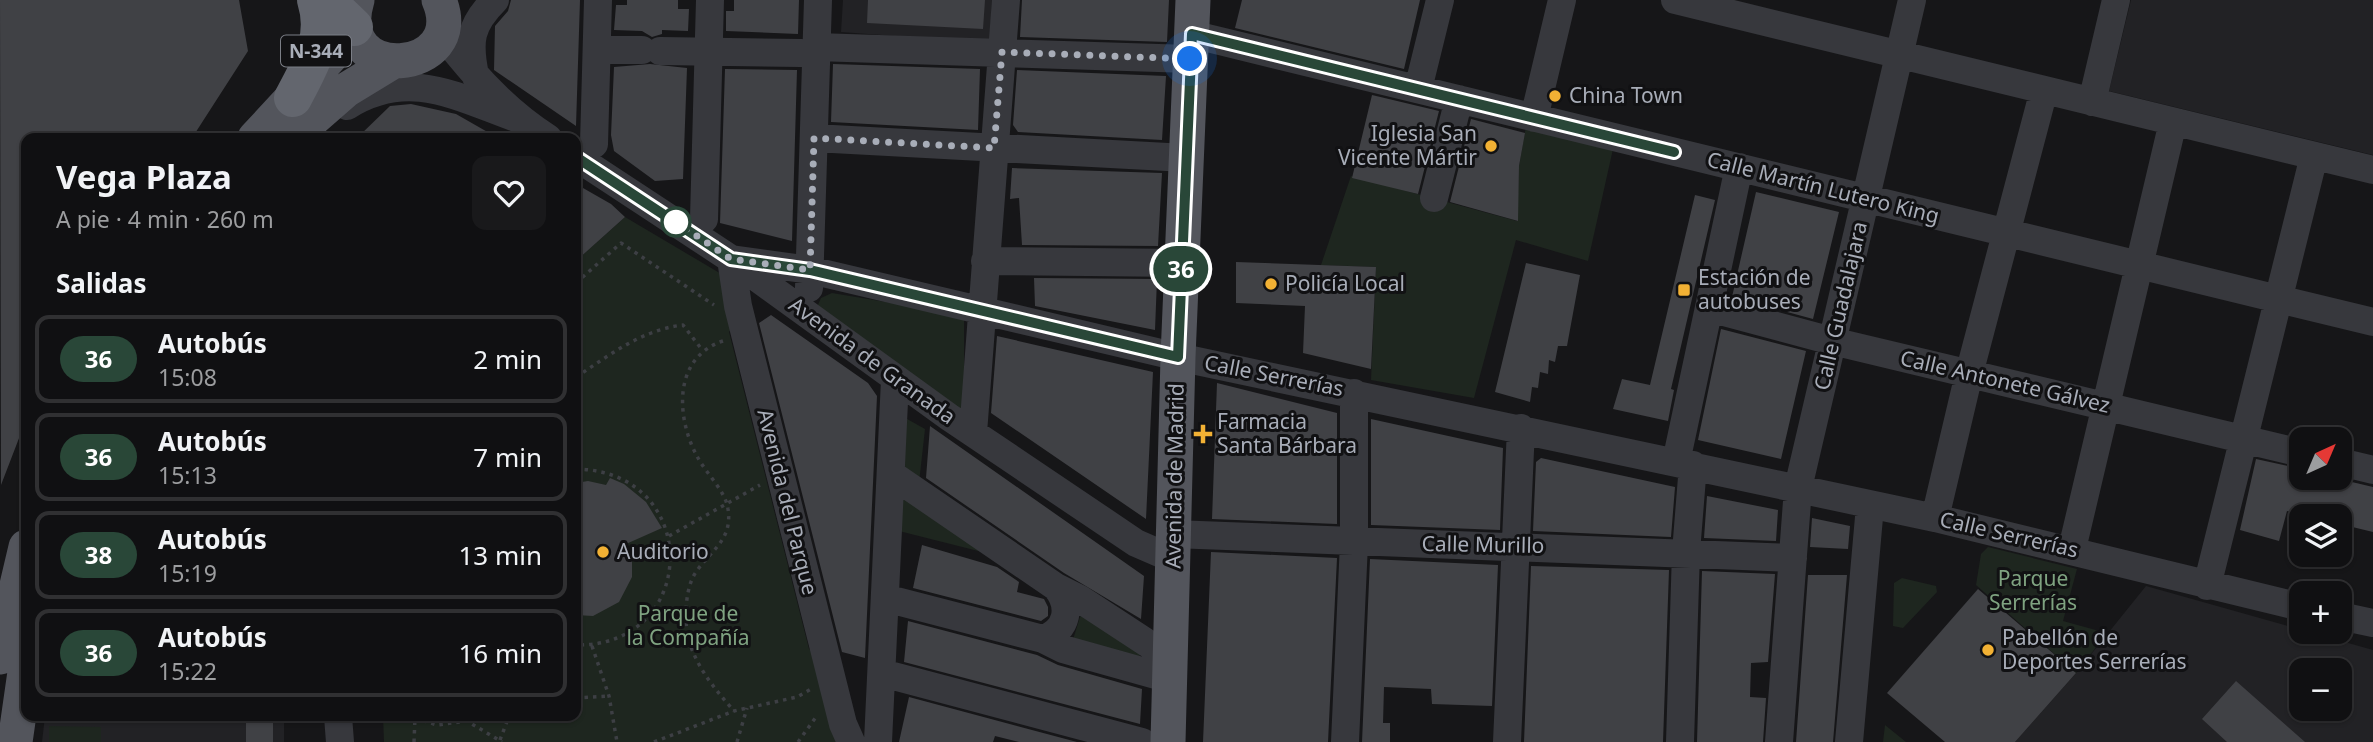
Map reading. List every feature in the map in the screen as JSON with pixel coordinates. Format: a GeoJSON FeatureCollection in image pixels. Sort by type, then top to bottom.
{"type":"FeatureCollection","features":[{"type":"Feature","properties":{"kind":"highway","name":"N-344"},"geometry":{"type":"LineString","coordinates":[[299,118],[321,33],[321,17],[316,0]]}},
{"type":"Feature","properties":{"kind":"highway"},"geometry":{"type":"LineString","coordinates":[[326,0],[356,19]]}},
{"type":"Feature","properties":{"kind":"main road"},"geometry":{"type":"LineString","coordinates":[[266,133],[401,62],[429,51],[442,10]]}},
{"type":"Feature","properties":{"kind":"main road"},"geometry":{"type":"LineString","coordinates":[[299,118],[356,19]]}},
{"type":"Feature","properties":{"kind":"main road"},"geometry":{"type":"LineString","coordinates":[[356,19],[365,48],[401,62]]}},
{"type":"Feature","properties":{"kind":"main road","name":"Avenida de Madrid"},"geometry":{"type":"LineString","coordinates":[[1168,742],[1178,357],[1192,31]]}},
{"type":"Feature","properties":{"kind":"main road"},"geometry":{"type":"LineString","coordinates":[[0,657],[21,568]]}},
{"type":"Feature","properties":{"kind":"main road"},"geometry":{"type":"LineString","coordinates":[[15,742],[21,700]]}},
{"type":"Feature","properties":{"kind":"street"},"geometry":{"type":"LineString","coordinates":[[476,78],[470,39],[478,19],[495,0]]}},
{"type":"Feature","properties":{"kind":"street"},"geometry":{"type":"LineString","coordinates":[[585,150],[597,50],[598,0]]}},
{"type":"Feature","properties":{"kind":"street"},"geometry":{"type":"LineString","coordinates":[[704,219],[710,0]]}},
{"type":"Feature","properties":{"kind":"street"},"geometry":{"type":"LineString","coordinates":[[811,318],[814,138],[809,50],[818,0]]}},
{"type":"Feature","properties":{"kind":"street"},"geometry":{"type":"LineString","coordinates":[[973,433],[1006,0]]}},
{"type":"Feature","properties":{"kind":"street"},"geometry":{"type":"LineString","coordinates":[[1418,89],[1440,0]]}},
{"type":"Feature","properties":{"kind":"street"},"geometry":{"type":"LineString","coordinates":[[1534,118],[1562,0]]}},
{"type":"Feature","properties":{"kind":"street"},"geometry":{"type":"LineString","coordinates":[[1675,0],[2373,170]]}},
{"type":"Feature","properties":{"kind":"street","name":"Calle Guadalajara"},"geometry":{"type":"LineString","coordinates":[[1779,742],[1798,488],[1912,0]]}},
{"type":"Feature","properties":{"kind":"street"},"geometry":{"type":"LineString","coordinates":[[2092,102],[2116,0]]}},
{"type":"Feature","properties":{"kind":"street"},"geometry":{"type":"LineString","coordinates":[[442,10],[476,78],[516,118]]}},
{"type":"Feature","properties":{"kind":"street","name":"Calle Martín Lutero King"},"geometry":{"type":"LineString","coordinates":[[597,50],[1002,52],[1192,31],[1534,118],[2373,322]]}},
{"type":"Feature","properties":{"kind":"street"},"geometry":{"type":"LineString","coordinates":[[401,62],[516,118],[540,133]]}},
{"type":"Feature","properties":{"kind":"street"},"geometry":{"type":"LineString","coordinates":[[299,118],[330,115],[374,91],[396,86],[441,90],[516,118]]}},
{"type":"Feature","properties":{"kind":"street"},"geometry":{"type":"LineString","coordinates":[[1935,518],[1969,374],[2044,90]]}},
{"type":"Feature","properties":{"kind":"street"},"geometry":{"type":"LineString","coordinates":[[1434,198],[1459,99]]}},
{"type":"Feature","properties":{"kind":"street"},"geometry":{"type":"LineString","coordinates":[[2072,549],[2173,122]]}},
{"type":"Feature","properties":{"kind":"street"},"geometry":{"type":"LineString","coordinates":[[814,138],[1186,158]]}},
{"type":"Feature","properties":{"kind":"street","name":"Avenida de Granada"},"geometry":{"type":"LineString","coordinates":[[585,150],[895,380],[973,433],[1136,543],[1173,547]]}},
{"type":"Feature","properties":{"kind":"street"},"geometry":{"type":"LineString","coordinates":[[2207,586],[2314,156]]}},
{"type":"Feature","properties":{"kind":"street"},"geometry":{"type":"LineString","coordinates":[[1680,742],[1686,552],[1684,463],[1709,308],[1739,167]]}},
{"type":"Feature","properties":{"kind":"street","name":"Calle Serrerías"},"geometry":{"type":"LineString","coordinates":[[731,259],[810,270],[1178,357],[1935,518],[2072,549],[2207,586],[2289,604]]}},
{"type":"Feature","properties":{"kind":"street","name":"Avenida del Parque"},"geometry":{"type":"LineString","coordinates":[[731,259],[744,329],[780,475],[851,742]]}},
{"type":"Feature","properties":{"kind":"street"},"geometry":{"type":"LineString","coordinates":[[985,261],[1182,263]]}},
{"type":"Feature","properties":{"kind":"street"},"geometry":{"type":"LineString","coordinates":[[765,284],[790,284],[800,280],[810,270]]}},
{"type":"Feature","properties":{"kind":"street","name":"Calle Antonete Gálvez"},"geometry":{"type":"LineString","coordinates":[[1709,308],[1832,341],[2289,450]]}},
{"type":"Feature","properties":{"kind":"street"},"geometry":{"type":"LineString","coordinates":[[878,742],[895,380]]}},
{"type":"Feature","properties":{"kind":"street"},"geometry":{"type":"LineString","coordinates":[[1345,742],[1354,542],[1354,393]]}},
{"type":"Feature","properties":{"kind":"street"},"geometry":{"type":"LineString","coordinates":[[1507,742],[1521,428]]}},
{"type":"Feature","properties":{"kind":"street"},"geometry":{"type":"LineString","coordinates":[[2352,465],[2373,470]]}},
{"type":"Feature","properties":{"kind":"street"},"geometry":{"type":"LineString","coordinates":[[891,474],[1056,587],[1080,599],[1170,668]]}},
{"type":"Feature","properties":{"kind":"street"},"geometry":{"type":"LineString","coordinates":[[1849,742],[1870,506]]}},
{"type":"Feature","properties":{"kind":"street","name":"Calle Murillo"},"geometry":{"type":"LineString","coordinates":[[1173,547],[1354,542],[1793,558]]}},
{"type":"Feature","properties":{"kind":"street"},"geometry":{"type":"LineString","coordinates":[[1043,639],[1053,635],[1065,619],[1063,596],[1056,587]]}},
{"type":"Feature","properties":{"kind":"street"},"geometry":{"type":"LineString","coordinates":[[885,598],[1043,639],[1063,649],[1170,668]]}},
{"type":"Feature","properties":{"kind":"street"},"geometry":{"type":"LineString","coordinates":[[2352,619],[2373,623]]}},
{"type":"Feature","properties":{"kind":"street"},"geometry":{"type":"LineString","coordinates":[[882,673],[1142,742]]}},
{"type":"Feature","properties":{"kind":"street"},"geometry":{"type":"LineString","coordinates":[[338,721],[340,742]]}},
{"type":"Feature","properties":{"kind":"path"},"geometry":{"type":"LineString","coordinates":[[581,279],[621,243],[744,329],[702,351],[688,368],[682,409],[687,433],[696,455],[729,508],[723,542],[692,579],[684,626],[696,662],[734,711]]}},
{"type":"Feature","properties":{"kind":"path"},"geometry":{"type":"LineString","coordinates":[[581,374],[639,337],[659,328],[682,325],[702,351]]}},
{"type":"Feature","properties":{"kind":"path"},"geometry":{"type":"LineString","coordinates":[[581,470],[615,475],[633,485],[655,508],[669,536],[672,561],[667,586],[655,609],[627,633],[592,646],[581,645]]}},
{"type":"Feature","properties":{"kind":"path"},"geometry":{"type":"LineString","coordinates":[[669,536],[780,475]]}},
{"type":"Feature","properties":{"kind":"path"},"geometry":{"type":"LineString","coordinates":[[592,646],[609,696],[617,742]]}},
{"type":"Feature","properties":{"kind":"path"},"geometry":{"type":"LineString","coordinates":[[654,742],[734,711],[797,697],[832,678]]}},
{"type":"Feature","properties":{"kind":"path"},"geometry":{"type":"LineString","coordinates":[[581,698],[609,696]]}},
{"type":"Feature","properties":{"kind":"path"},"geometry":{"type":"LineString","coordinates":[[737,742],[747,708]]}},
{"type":"Feature","properties":{"kind":"path"},"geometry":{"type":"LineString","coordinates":[[414,742],[415,721]]}},
{"type":"Feature","properties":{"kind":"path"},"geometry":{"type":"LineString","coordinates":[[426,721],[437,725],[469,723],[501,741],[507,721]]}},
{"type":"Feature","properties":{"kind":"shaded area"},"geometry":{"type":"Polygon","coordinates":[[[843,0],[992,0],[990,43],[841,32],[843,0]]]}},
{"type":"Feature","properties":{"kind":"shaded area"},"geometry":{"type":"Polygon","coordinates":[[[2131,0],[2373,0],[2373,155],[2109,91],[2131,0]]]}},
{"type":"Feature","properties":{"kind":"shaded area"},"geometry":{"type":"Polygon","coordinates":[[[2146,586],[2289,626],[2289,644],[2352,644],[2373,650],[2373,742],[2015,742],[2076,673],[2146,586]]]}},
{"type":"Feature","properties":{"kind":"shaded area"},"geometry":{"type":"Polygon","coordinates":[[[44,721],[284,721],[284,742],[42,742],[44,721]]]}},
{"type":"Feature","properties":{"kind":"green space"},"geometry":{"type":"Polygon","coordinates":[[[1526,126],[1613,149],[1588,261],[1516,240],[1474,398],[1371,380],[1376,267],[1321,265],[1351,176],[1517,221],[1519,166],[1526,126]]]}},
{"type":"Feature","properties":{"kind":"green space","name":"Parque de la Compañía"},"geometry":{"type":"Polygon","coordinates":[[[625,217],[723,275],[734,326],[729,332],[809,649],[815,654],[839,742],[384,742],[383,721],[581,721],[581,257],[625,217]]]}},
{"type":"Feature","properties":{"kind":"green space"},"geometry":{"type":"Polygon","coordinates":[[[832,293],[964,315],[964,413],[817,307],[821,298],[832,293]]]}},
{"type":"Feature","properties":{"kind":"green space"},"geometry":{"type":"Polygon","coordinates":[[[900,415],[925,429],[919,483],[896,465],[900,415]]]}},
{"type":"Feature","properties":{"kind":"green space"},"geometry":{"type":"Polygon","coordinates":[[[900,489],[1002,557],[899,531],[900,489]]]}},
{"type":"Feature","properties":{"kind":"green space","name":"Parque Serrerías"},"geometry":{"type":"Polygon","coordinates":[[[1988,547],[2077,569],[2063,621],[2103,632],[2101,641],[2076,673],[1976,585],[1981,554],[1988,547]]]}},
{"type":"Feature","properties":{"kind":"green space"},"geometry":{"type":"Polygon","coordinates":[[[1902,578],[1936,586],[1937,592],[1903,628],[1893,626],[1894,583],[1902,578]]]}},
{"type":"Feature","properties":{"kind":"green space"},"geometry":{"type":"Polygon","coordinates":[[[1081,614],[1143,644],[1137,666],[1071,646],[1081,614]]]}},
{"type":"Feature","properties":{"kind":"green space"},"geometry":{"type":"Polygon","coordinates":[[[1885,725],[1906,742],[1883,742],[1885,725]]]}},
{"type":"Feature","properties":{"kind":"green space"},"geometry":{"type":"Polygon","coordinates":[[[49,726],[101,727],[101,742],[49,742],[49,726]]]}},
{"type":"Feature","properties":{"kind":"building"},"geometry":{"type":"Polygon","coordinates":[[[0,0],[239,0],[248,51],[195,133],[21,133],[21,433],[1,485],[0,0]]]}},
{"type":"Feature","properties":{"kind":"building"},"geometry":{"type":"Polygon","coordinates":[[[511,0],[580,0],[576,126],[494,70],[495,26],[508,11],[511,0]]]}},
{"type":"Feature","properties":{"kind":"building"},"geometry":{"type":"Polygon","coordinates":[[[627,0],[678,0],[678,9],[689,9],[688,31],[662,30],[662,34],[652,37],[642,31],[614,30],[616,5],[627,5],[627,0]]]}},
{"type":"Feature","properties":{"kind":"building"},"geometry":{"type":"Polygon","coordinates":[[[734,0],[799,0],[798,34],[726,31],[726,11],[734,11],[734,0]]]}},
{"type":"Feature","properties":{"kind":"building"},"geometry":{"type":"Polygon","coordinates":[[[868,0],[985,0],[983,29],[867,23],[868,0]]]}},
{"type":"Feature","properties":{"kind":"building"},"geometry":{"type":"Polygon","coordinates":[[[1022,0],[1169,0],[1167,42],[1020,37],[1022,0]]]}},
{"type":"Feature","properties":{"kind":"building"},"geometry":{"type":"Polygon","coordinates":[[[1242,0],[1420,0],[1404,69],[1235,28],[1242,0]]]}},
{"type":"Feature","properties":{"kind":"building"},"geometry":{"type":"Polygon","coordinates":[[[650,64],[687,68],[683,179],[655,181],[614,151],[611,135],[614,67],[650,64]]]}},
{"type":"Feature","properties":{"kind":"building"},"geometry":{"type":"Polygon","coordinates":[[[833,64],[980,69],[978,130],[831,122],[833,64]]]}},
{"type":"Feature","properties":{"kind":"building"},"geometry":{"type":"Polygon","coordinates":[[[725,69],[797,70],[792,241],[720,223],[725,69]]]}},
{"type":"Feature","properties":{"kind":"building"},"geometry":{"type":"Polygon","coordinates":[[[1017,70],[1166,76],[1162,140],[1018,132],[1013,125],[1017,70]]]}},
{"type":"Feature","properties":{"kind":"building"},"geometry":{"type":"Polygon","coordinates":[[[1372,95],[1439,111],[1418,194],[1352,178],[1372,95]]]}},
{"type":"Feature","properties":{"kind":"building"},"geometry":{"type":"Polygon","coordinates":[[[411,104],[456,114],[489,133],[362,133],[390,106],[411,104]]]}},
{"type":"Feature","properties":{"kind":"building","name":"Iglesia San Vicente Mártir"},"geometry":{"type":"Polygon","coordinates":[[[1471,119],[1525,133],[1519,166],[1518,221],[1450,202],[1471,119]]]}},
{"type":"Feature","properties":{"kind":"building"},"geometry":{"type":"Polygon","coordinates":[[[1012,168],[1162,173],[1158,246],[1022,245],[1019,198],[1010,199],[1012,168]]]}},
{"type":"Feature","properties":{"kind":"building"},"geometry":{"type":"Polygon","coordinates":[[[581,187],[611,204],[625,217],[581,257],[581,187]]]}},
{"type":"Feature","properties":{"kind":"building"},"geometry":{"type":"Polygon","coordinates":[[[1756,192],[1839,212],[1813,319],[1732,297],[1756,192]]]}},
{"type":"Feature","properties":{"kind":"building","name":"Estación de autobuses"},"geometry":{"type":"Polygon","coordinates":[[[1695,195],[1715,200],[1671,389],[1674,390],[1668,421],[1613,409],[1622,379],[1650,385],[1695,195]]]}},
{"type":"Feature","properties":{"kind":"building"},"geometry":{"type":"Polygon","coordinates":[[[1236,262],[1376,267],[1371,369],[1303,353],[1305,306],[1236,303],[1236,262]]]}},
{"type":"Feature","properties":{"kind":"building"},"geometry":{"type":"Polygon","coordinates":[[[1526,263],[1580,275],[1567,346],[1558,346],[1555,362],[1549,360],[1548,374],[1540,372],[1538,388],[1532,387],[1530,402],[1495,392],[1526,263]]]}},
{"type":"Feature","properties":{"kind":"building"},"geometry":{"type":"Polygon","coordinates":[[[1034,278],[1157,279],[1155,330],[1035,306],[1034,278]]]}},
{"type":"Feature","properties":{"kind":"building"},"geometry":{"type":"Polygon","coordinates":[[[771,315],[868,383],[877,396],[865,658],[842,652],[759,323],[771,315]]]}},
{"type":"Feature","properties":{"kind":"building"},"geometry":{"type":"Polygon","coordinates":[[[1721,329],[1806,351],[1781,459],[1698,440],[1721,329]]]}},
{"type":"Feature","properties":{"kind":"building"},"geometry":{"type":"Polygon","coordinates":[[[997,336],[1153,372],[1146,519],[991,413],[997,336]]]}},
{"type":"Feature","properties":{"kind":"building"},"geometry":{"type":"Polygon","coordinates":[[[1217,383],[1337,413],[1337,524],[1212,519],[1217,383]]]}},
{"type":"Feature","properties":{"kind":"building"},"geometry":{"type":"Polygon","coordinates":[[[1371,419],[1503,448],[1500,530],[1371,525],[1371,419]]]}},
{"type":"Feature","properties":{"kind":"building"},"geometry":{"type":"Polygon","coordinates":[[[930,426],[1144,576],[1141,619],[1064,573],[926,478],[930,426]]]}},
{"type":"Feature","properties":{"kind":"building"},"geometry":{"type":"Polygon","coordinates":[[[1541,458],[1675,487],[1671,537],[1533,531],[1536,462],[1541,458]]]}},
{"type":"Feature","properties":{"kind":"building"},"geometry":{"type":"Polygon","coordinates":[[[2256,459],[2289,466],[2289,490],[2352,490],[2352,482],[2373,487],[2373,532],[2352,527],[2352,504],[2289,504],[2279,541],[2240,530],[2256,459]]]}},
{"type":"Feature","properties":{"kind":"building","name":"Auditorio"},"geometry":{"type":"Polygon","coordinates":[[[610,478],[624,484],[646,502],[662,528],[626,544],[632,560],[632,577],[619,602],[593,616],[581,615],[581,482],[606,485],[610,478]]]}},
{"type":"Feature","properties":{"kind":"building"},"geometry":{"type":"Polygon","coordinates":[[[1707,496],[1778,510],[1776,541],[1704,538],[1707,496]]]}},
{"type":"Feature","properties":{"kind":"building"},"geometry":{"type":"Polygon","coordinates":[[[1812,518],[1850,526],[1848,549],[1810,547],[1812,518]]]}},
{"type":"Feature","properties":{"kind":"building"},"geometry":{"type":"Polygon","coordinates":[[[922,545],[997,567],[1019,582],[1017,592],[1044,599],[1048,616],[1041,621],[913,588],[922,545]]]}},
{"type":"Feature","properties":{"kind":"building"},"geometry":{"type":"Polygon","coordinates":[[[1211,552],[1337,558],[1328,742],[1203,742],[1211,552]]]}},
{"type":"Feature","properties":{"kind":"building"},"geometry":{"type":"Polygon","coordinates":[[[1370,559],[1498,565],[1492,706],[1432,704],[1431,689],[1384,687],[1383,723],[1390,723],[1390,742],[1362,742],[1370,559]]]}},
{"type":"Feature","properties":{"kind":"building"},"geometry":{"type":"Polygon","coordinates":[[[1531,566],[1669,570],[1663,742],[1524,742],[1531,566]]]}},
{"type":"Feature","properties":{"kind":"building"},"geometry":{"type":"Polygon","coordinates":[[[1702,571],[1775,574],[1768,662],[1751,663],[1750,697],[1766,698],[1763,742],[1697,742],[1702,571]]]}},
{"type":"Feature","properties":{"kind":"building"},"geometry":{"type":"Polygon","coordinates":[[[1808,575],[1847,575],[1833,742],[1796,742],[1808,575]]]}},
{"type":"Feature","properties":{"kind":"building","name":"Pabellón de Deportes Serrerías"},"geometry":{"type":"Polygon","coordinates":[[[1978,589],[2076,673],[2015,742],[1945,742],[1887,693],[1978,589]]]}},
{"type":"Feature","properties":{"kind":"building"},"geometry":{"type":"Polygon","coordinates":[[[908,621],[1037,655],[1058,665],[1142,689],[1140,724],[904,662],[908,621]]]}},
{"type":"Feature","properties":{"kind":"building"},"geometry":{"type":"Polygon","coordinates":[[[2236,681],[2305,742],[2227,742],[2202,719],[2236,681]]]}},
{"type":"Feature","properties":{"kind":"building"},"geometry":{"type":"Polygon","coordinates":[[[909,697],[1077,742],[1019,742],[995,736],[993,742],[899,742],[909,697]]]}},
{"type":"Feature","properties":{"kind":"building"},"geometry":{"type":"Polygon","coordinates":[[[246,721],[273,721],[273,742],[246,742],[246,721]]]}},
{"type":"Feature","properties":{"kind":"bus line","name":"36"},"geometry":{"type":"LineString","coordinates":[[581,160],[731,259],[810,270],[1178,357],[1192,34],[1674,152]]}},
{"type":"Feature","properties":{"kind":"place","name":"China Town"},"geometry":{"type":"Point","coordinates":[1555,96]}},
{"type":"Feature","properties":{"kind":"place","name":"Iglesia San Vicente Mártir"},"geometry":{"type":"Point","coordinates":[1491,146]}},
{"type":"Feature","properties":{"kind":"place","name":"Policía Local"},"geometry":{"type":"Point","coordinates":[1271,284]}},
{"type":"Feature","properties":{"kind":"place","name":"Estación de autobuses"},"geometry":{"type":"Point","coordinates":[1684,290]}},
{"type":"Feature","properties":{"kind":"place","name":"Farmacia Santa Bárbara"},"geometry":{"type":"Point","coordinates":[1203,434]}},
{"type":"Feature","properties":{"kind":"place","name":"Auditorio"},"geometry":{"type":"Point","coordinates":[603,552]}},
{"type":"Feature","properties":{"kind":"place","name":"Pabellón de Deportes Serrerías"},"geometry":{"type":"Point","coordinates":[1988,650]}},
{"type":"Feature","properties":{"kind":"route"},"geometry":{"type":"LineString","coordinates":[[676,222],[731,259],[810,270],[814,138],[994,148],[1002,52],[1190,59]]}}]}
